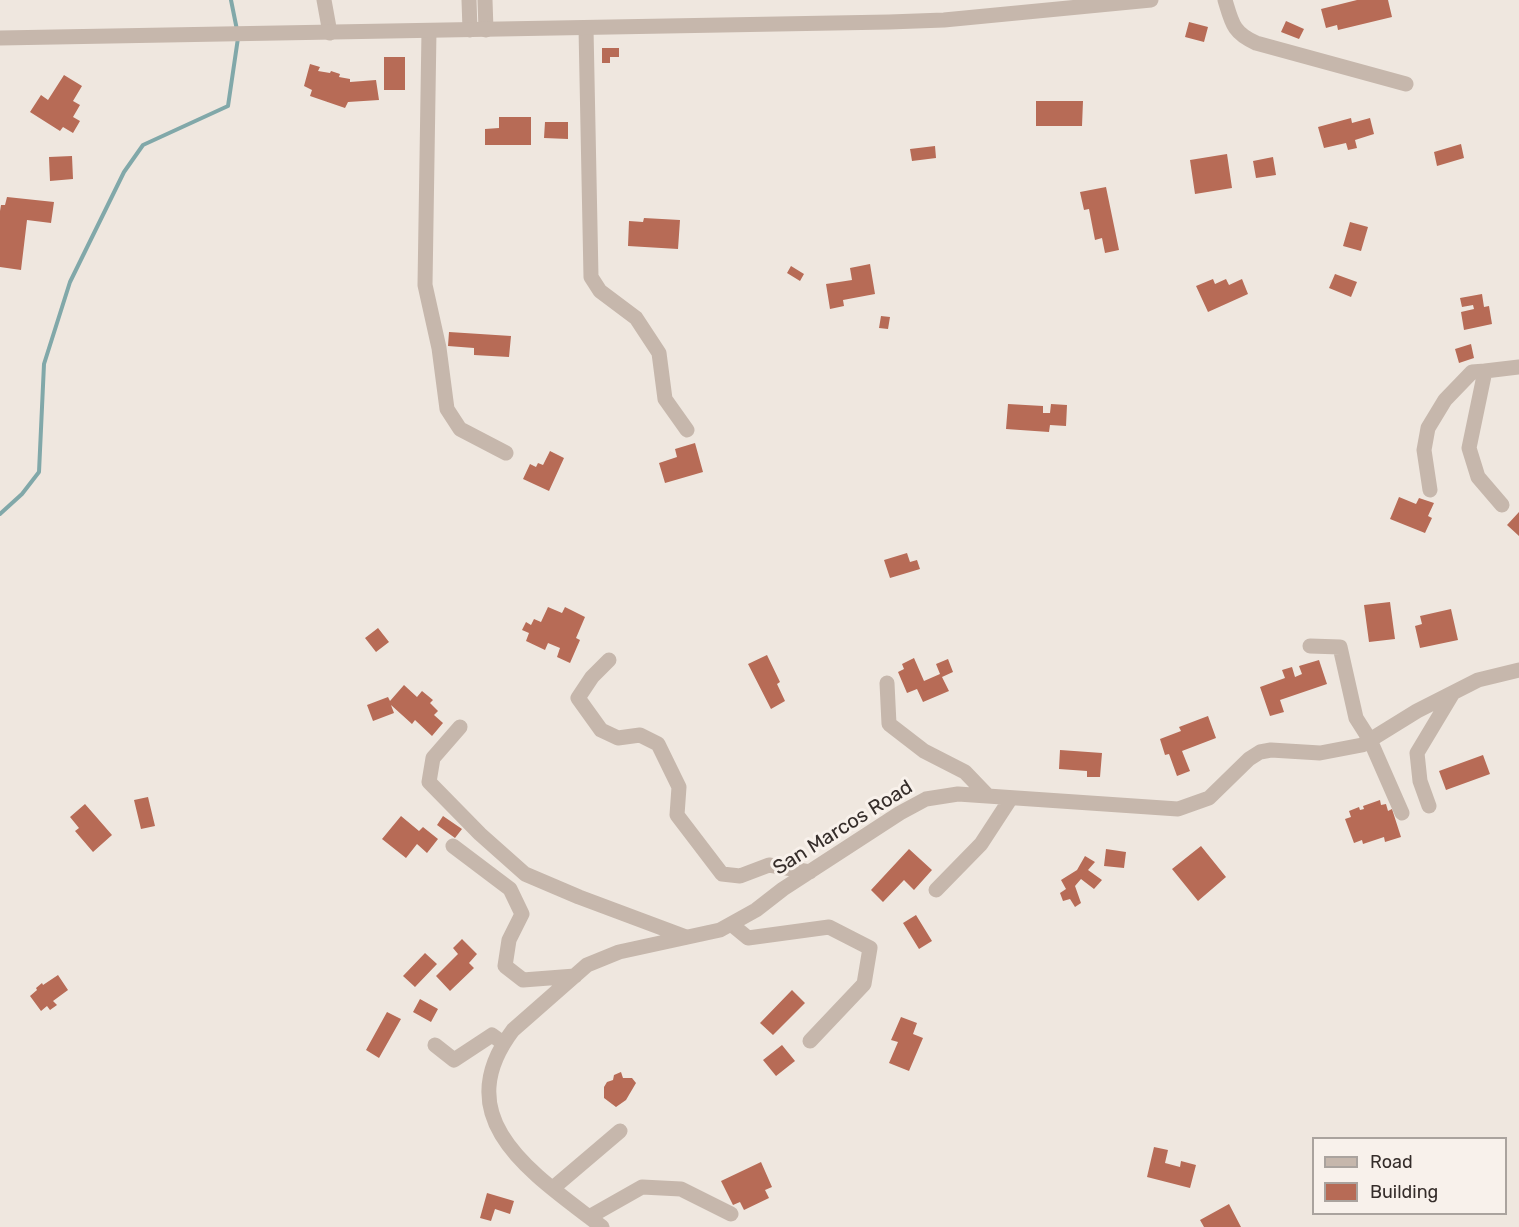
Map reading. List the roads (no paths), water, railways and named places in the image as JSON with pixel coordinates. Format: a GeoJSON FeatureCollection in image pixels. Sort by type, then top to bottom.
{"type":"FeatureCollection","features":[{"type":"Feature","properties":{"kind":"street"},"geometry":{"type":"LineString","coordinates":[[324,0],[330,33]]}},
{"type":"Feature","properties":{"kind":"street"},"geometry":{"type":"LineString","coordinates":[[469,0],[470,30]]}},
{"type":"Feature","properties":{"kind":"street"},"geometry":{"type":"LineString","coordinates":[[485,0],[486,30]]}},
{"type":"Feature","properties":{"kind":"street"},"geometry":{"type":"LineString","coordinates":[[0,38],[933,21],[1098,2],[1150,0]]}},
{"type":"Feature","properties":{"kind":"street"},"geometry":{"type":"LineString","coordinates":[[1225,0],[1235,28],[1241,36],[1248,40],[1406,84]]}},
{"type":"Feature","properties":{"kind":"street"},"geometry":{"type":"LineString","coordinates":[[586,28],[591,277],[600,291],[636,318],[659,353],[665,399],[687,430]]}},
{"type":"Feature","properties":{"kind":"street"},"geometry":{"type":"LineString","coordinates":[[429,31],[425,285],[439,348],[447,409],[460,429],[506,453]]}},
{"type":"Feature","properties":{"kind":"street"},"geometry":{"type":"LineString","coordinates":[[1430,490],[1424,450],[1428,428],[1444,400],[1472,372],[1519,367]]}},
{"type":"Feature","properties":{"kind":"street"},"geometry":{"type":"LineString","coordinates":[[1485,371],[1469,448],[1478,477],[1502,505]]}},
{"type":"Feature","properties":{"kind":"street"},"geometry":{"type":"LineString","coordinates":[[1310,646],[1341,647],[1356,718],[1370,740],[1402,813]]}},
{"type":"Feature","properties":{"kind":"street"},"geometry":{"type":"LineString","coordinates":[[609,660],[592,676],[578,698],[601,730],[618,738],[639,735],[658,744],[679,787],[677,815],[722,874],[740,876],[769,865],[810,872]]}},
{"type":"Feature","properties":{"kind":"street","name":"San Marcos Road"},"geometry":{"type":"LineString","coordinates":[[603,1227],[534,1174],[510,1149],[495,1122],[488,1094],[491,1070],[503,1043],[513,1030],[587,965],[606,956],[720,930],[756,910],[900,813],[926,799],[958,794],[1178,809],[1209,798],[1241,766],[1260,752],[1271,750],[1320,753],[1362,745],[1417,711],[1478,680],[1519,670]]}},
{"type":"Feature","properties":{"kind":"street"},"geometry":{"type":"LineString","coordinates":[[887,683],[889,724],[924,751],[965,772],[988,796]]}},
{"type":"Feature","properties":{"kind":"street"},"geometry":{"type":"LineString","coordinates":[[1429,806],[1420,782],[1417,753],[1453,693]]}},
{"type":"Feature","properties":{"kind":"street"},"geometry":{"type":"LineString","coordinates":[[460,727],[433,758],[429,782],[480,834],[525,874],[686,937]]}},
{"type":"Feature","properties":{"kind":"street"},"geometry":{"type":"LineString","coordinates":[[936,890],[981,844],[1011,798]]}},
{"type":"Feature","properties":{"kind":"street"},"geometry":{"type":"LineString","coordinates":[[453,846],[510,889],[522,914],[509,940],[505,966],[523,980],[575,976]]}},
{"type":"Feature","properties":{"kind":"street"},"geometry":{"type":"LineString","coordinates":[[731,924],[748,938],[829,927],[870,948],[864,984],[810,1041]]}},
{"type":"Feature","properties":{"kind":"street"},"geometry":{"type":"LineString","coordinates":[[435,1045],[454,1060],[492,1035],[503,1043]]}},
{"type":"Feature","properties":{"kind":"street"},"geometry":{"type":"LineString","coordinates":[[552,1188],[620,1131]]}},
{"type":"Feature","properties":{"kind":"street"},"geometry":{"type":"LineString","coordinates":[[589,1217],[642,1187],[681,1189],[731,1214]]}},
{"type":"Feature","properties":{"kind":"waterway"},"geometry":{"type":"LineString","coordinates":[[231,0],[237,30]]}},
{"type":"Feature","properties":{"kind":"waterway"},"geometry":{"type":"LineString","coordinates":[[0,514],[22,494],[39,472],[44,364],[70,282],[124,172],[143,145],[228,106],[238,38]]}}]}
